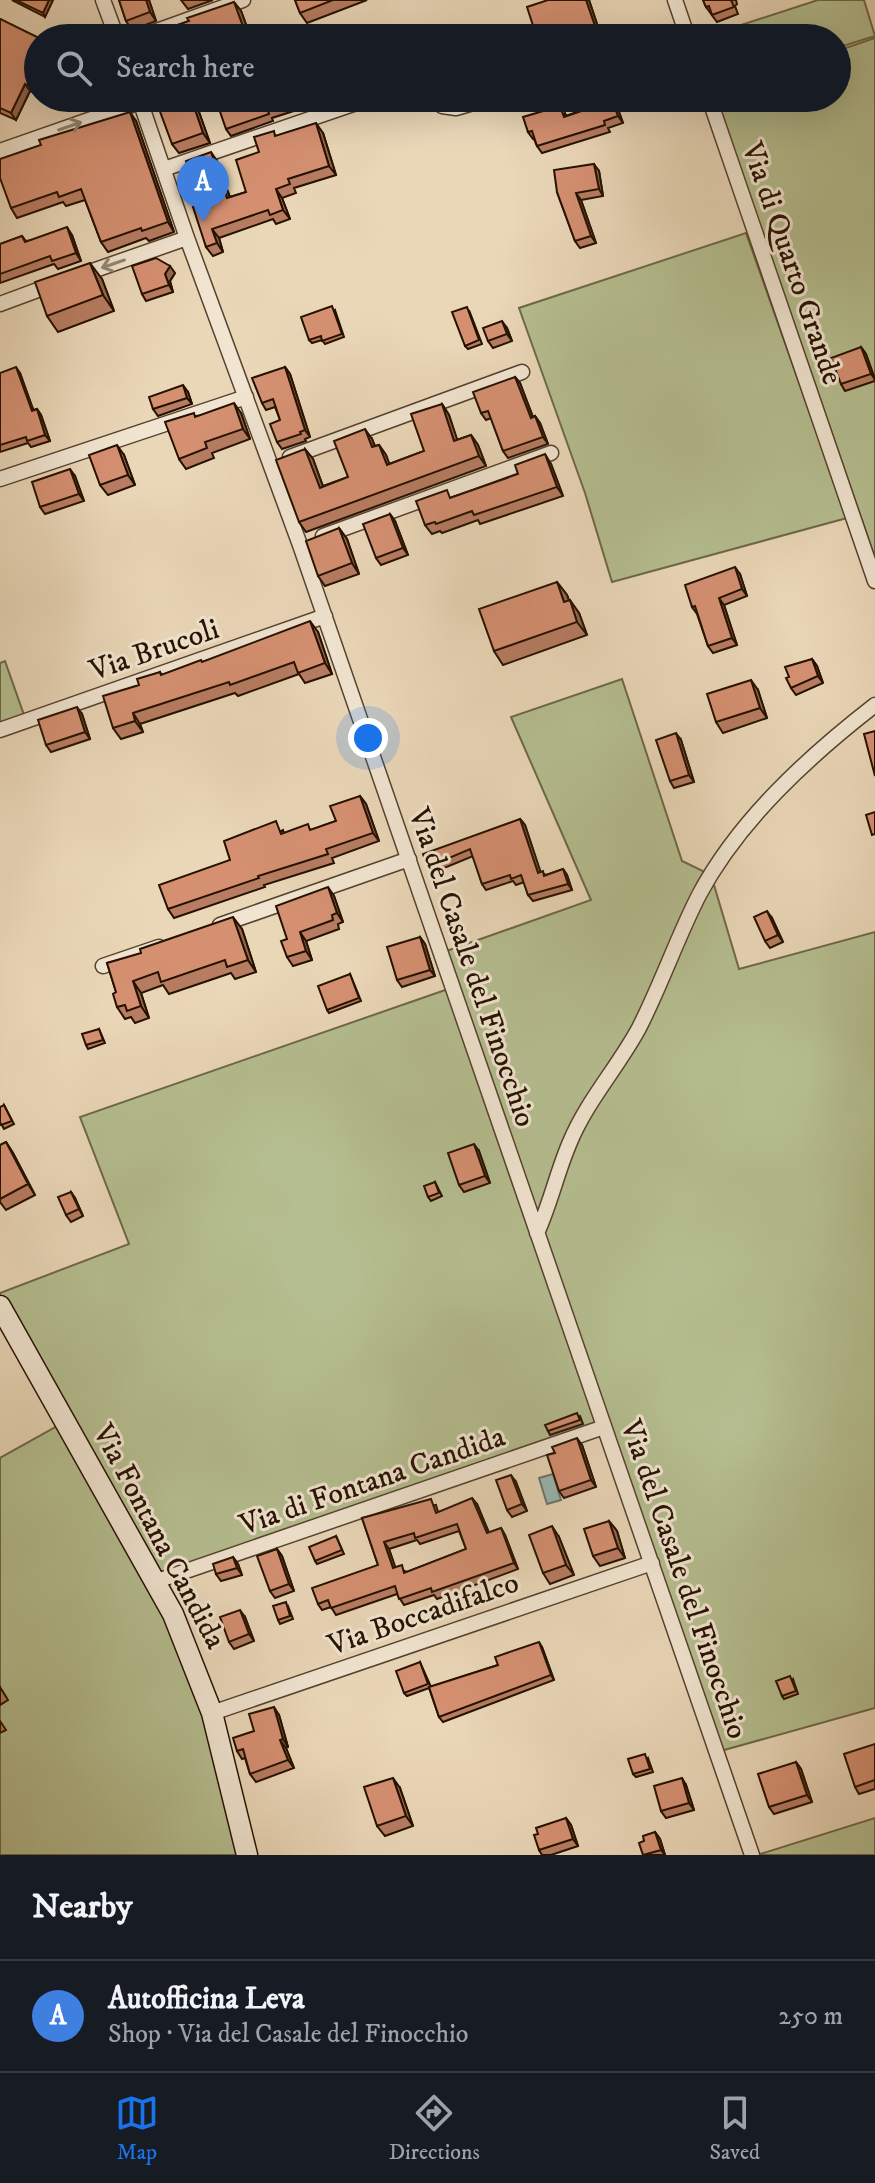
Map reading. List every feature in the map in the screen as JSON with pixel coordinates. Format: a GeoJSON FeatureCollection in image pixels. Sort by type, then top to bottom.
{"type":"FeatureCollection","features":[{"type":"Feature","properties":{"kind":"main road","name":"Via Fontana Candida"},"geometry":{"type":"LineString","coordinates":[[0,1306],[157,1581],[186,1642],[212,1713],[247,1855]]}},
{"type":"Feature","properties":{"kind":"street"},"geometry":{"type":"LineString","coordinates":[[103,0],[112,24]]}},
{"type":"Feature","properties":{"kind":"street"},"geometry":{"type":"LineString","coordinates":[[176,24],[243,0]]}},
{"type":"Feature","properties":{"kind":"street"},"geometry":{"type":"LineString","coordinates":[[675,0],[681,24]]}},
{"type":"Feature","properties":{"kind":"street"},"geometry":{"type":"LineString","coordinates":[[0,151],[106,112]]}},
{"type":"Feature","properties":{"kind":"street","name":"Via del Casale del Finocchio"},"geometry":{"type":"LineString","coordinates":[[143,112],[325,616],[752,1855]]}},
{"type":"Feature","properties":{"kind":"street"},"geometry":{"type":"LineString","coordinates":[[164,169],[330,112]]}},
{"type":"Feature","properties":{"kind":"street","name":"Via di Quarto Grande"},"geometry":{"type":"LineString","coordinates":[[714,112],[875,581]]}},
{"type":"Feature","properties":{"kind":"street"},"geometry":{"type":"LineString","coordinates":[[0,304],[187,238]]}},
{"type":"Feature","properties":{"kind":"street"},"geometry":{"type":"LineString","coordinates":[[271,464],[522,372]]}},
{"type":"Feature","properties":{"kind":"street"},"geometry":{"type":"LineString","coordinates":[[0,479],[246,397]]}},
{"type":"Feature","properties":{"kind":"street"},"geometry":{"type":"LineString","coordinates":[[300,545],[551,453]]}},
{"type":"Feature","properties":{"kind":"street","name":"Via Brucoli"},"geometry":{"type":"LineString","coordinates":[[0,730],[325,616]]}},
{"type":"Feature","properties":{"kind":"street"},"geometry":{"type":"LineString","coordinates":[[537,1233],[573,1135],[637,1031],[695,904],[717,865],[788,781],[875,705]]}},
{"type":"Feature","properties":{"kind":"street"},"geometry":{"type":"LineString","coordinates":[[205,931],[409,859]]}},
{"type":"Feature","properties":{"kind":"street"},"geometry":{"type":"LineString","coordinates":[[103,966],[176,941]]}},
{"type":"Feature","properties":{"kind":"street","name":"Via di Fontana Candida"},"geometry":{"type":"LineString","coordinates":[[157,1581],[604,1427]]}},
{"type":"Feature","properties":{"kind":"street","name":"Via Boccadifalco"},"geometry":{"type":"LineString","coordinates":[[212,1713],[652,1563]]}},
{"type":"Feature","properties":{"kind":"green space"},"geometry":{"type":"Polygon","coordinates":[[[818,0],[864,0],[875,36],[851,44],[851,24],[744,24],[818,0]]]}},
{"type":"Feature","properties":{"kind":"green space"},"geometry":{"type":"Polygon","coordinates":[[[875,38],[875,558],[721,112],[851,112],[851,46],[875,38]]]}},
{"type":"Feature","properties":{"kind":"green space"},"geometry":{"type":"Polygon","coordinates":[[[746,233],[847,518],[612,582],[585,493],[519,308],[746,233]]]}},
{"type":"Feature","properties":{"kind":"green space"},"geometry":{"type":"Polygon","coordinates":[[[5,661],[24,715],[0,724],[0,663],[5,661]]]}},
{"type":"Feature","properties":{"kind":"green space"},"geometry":{"type":"Polygon","coordinates":[[[622,679],[682,861],[711,875],[739,969],[875,932],[875,1708],[717,1752],[605,1428],[157,1581],[166,1598],[247,1855],[0,1855],[0,1458],[66,1421],[0,1306],[0,1293],[129,1244],[80,1117],[451,988],[441,953],[591,900],[511,717],[622,679]]]}},
{"type":"Feature","properties":{"kind":"green space"},"geometry":{"type":"Polygon","coordinates":[[[875,1818],[875,1855],[757,1855],[875,1818]]]}},
{"type":"Feature","properties":{"kind":"water"},"geometry":{"type":"Polygon","coordinates":[[[553,1474],[561,1500],[547,1504],[539,1478],[553,1474]]]}},
{"type":"Feature","properties":{"kind":"building"},"geometry":{"type":"Polygon","coordinates":[[[16,0],[49,0],[43,13],[16,0]]]}},
{"type":"Feature","properties":{"kind":"building"},"geometry":{"type":"Polygon","coordinates":[[[119,0],[146,0],[150,12],[126,21],[119,0]]]}},
{"type":"Feature","properties":{"kind":"building"},"geometry":{"type":"Polygon","coordinates":[[[295,0],[333,0],[300,13],[295,0]]]}},
{"type":"Feature","properties":{"kind":"building"},"geometry":{"type":"Polygon","coordinates":[[[548,0],[586,0],[594,24],[532,24],[527,7],[548,0]]]}},
{"type":"Feature","properties":{"kind":"building"},"geometry":{"type":"Polygon","coordinates":[[[703,0],[731,0],[734,7],[712,15],[703,0]]]}},
{"type":"Feature","properties":{"kind":"building"},"geometry":{"type":"Polygon","coordinates":[[[234,2],[242,24],[181,24],[189,21],[187,18],[234,2]]]}},
{"type":"Feature","properties":{"kind":"building"},"geometry":{"type":"Polygon","coordinates":[[[0,19],[24,31],[24,86],[11,113],[0,108],[0,19]]]}},
{"type":"Feature","properties":{"kind":"building"},"geometry":{"type":"Polygon","coordinates":[[[130,112],[168,222],[101,242],[81,189],[59,197],[57,192],[11,208],[0,178],[0,159],[41,145],[39,140],[130,112]]]}},
{"type":"Feature","properties":{"kind":"building"},"geometry":{"type":"Polygon","coordinates":[[[160,112],[196,112],[203,133],[172,144],[160,112]]]}},
{"type":"Feature","properties":{"kind":"building"},"geometry":{"type":"Polygon","coordinates":[[[220,112],[268,112],[269,114],[226,129],[220,112]]]}},
{"type":"Feature","properties":{"kind":"building"},"geometry":{"type":"Polygon","coordinates":[[[540,112],[562,112],[564,117],[578,112],[616,112],[618,116],[604,121],[605,125],[537,146],[523,117],[540,112]]]}},
{"type":"Feature","properties":{"kind":"building"},"geometry":{"type":"Polygon","coordinates":[[[316,123],[329,166],[288,179],[290,184],[276,189],[283,210],[270,215],[268,210],[212,229],[217,243],[206,247],[193,207],[200,205],[186,161],[211,152],[227,198],[246,192],[236,160],[259,152],[254,137],[274,131],[275,136],[316,123]]]}},
{"type":"Feature","properties":{"kind":"building"},"geometry":{"type":"Polygon","coordinates":[[[594,164],[599,189],[576,193],[591,236],[575,241],[557,192],[554,170],[594,164]]]}},
{"type":"Feature","properties":{"kind":"building"},"geometry":{"type":"Polygon","coordinates":[[[67,227],[76,253],[52,261],[50,256],[0,274],[0,244],[22,236],[25,242],[67,227]]]}},
{"type":"Feature","properties":{"kind":"building"},"geometry":{"type":"Polygon","coordinates":[[[156,258],[170,266],[165,274],[169,285],[142,294],[132,266],[156,258]]]}},
{"type":"Feature","properties":{"kind":"building"},"geometry":{"type":"Polygon","coordinates":[[[90,263],[103,295],[47,316],[35,282],[90,263]]]}},
{"type":"Feature","properties":{"kind":"building"},"geometry":{"type":"Polygon","coordinates":[[[332,306],[342,334],[322,341],[321,336],[309,340],[301,317],[332,306]]]}},
{"type":"Feature","properties":{"kind":"building"},"geometry":{"type":"Polygon","coordinates":[[[467,307],[479,340],[465,346],[452,312],[467,307]]]}},
{"type":"Feature","properties":{"kind":"building"},"geometry":{"type":"Polygon","coordinates":[[[502,321],[507,334],[488,341],[483,328],[502,321]]]}},
{"type":"Feature","properties":{"kind":"building"},"geometry":{"type":"Polygon","coordinates":[[[861,347],[871,374],[841,384],[831,358],[861,347]]]}},
{"type":"Feature","properties":{"kind":"building"},"geometry":{"type":"Polygon","coordinates":[[[16,367],[32,411],[37,409],[45,435],[0,445],[0,373],[16,367]]]}},
{"type":"Feature","properties":{"kind":"building"},"geometry":{"type":"Polygon","coordinates":[[[285,367],[305,430],[277,442],[270,424],[280,420],[273,399],[262,403],[252,378],[285,367]]]}},
{"type":"Feature","properties":{"kind":"building"},"geometry":{"type":"Polygon","coordinates":[[[515,377],[531,418],[535,416],[543,437],[503,451],[488,411],[481,413],[473,392],[515,377]]]}},
{"type":"Feature","properties":{"kind":"building"},"geometry":{"type":"Polygon","coordinates":[[[183,385],[187,398],[153,409],[149,397],[183,385]]]}},
{"type":"Feature","properties":{"kind":"building"},"geometry":{"type":"Polygon","coordinates":[[[234,403],[243,429],[205,442],[207,448],[179,459],[165,422],[194,413],[195,417],[234,403]]]}},
{"type":"Feature","properties":{"kind":"building"},"geometry":{"type":"Polygon","coordinates":[[[442,404],[454,441],[471,435],[479,456],[299,522],[276,460],[305,449],[320,488],[348,477],[334,441],[365,429],[372,447],[379,445],[387,465],[424,451],[411,414],[442,404]]]}},
{"type":"Feature","properties":{"kind":"building"},"geometry":{"type":"Polygon","coordinates":[[[117,445],[128,475],[100,485],[89,455],[117,445]]]}},
{"type":"Feature","properties":{"kind":"building"},"geometry":{"type":"Polygon","coordinates":[[[545,454],[557,487],[474,515],[472,511],[425,525],[416,501],[447,490],[450,498],[518,474],[515,465],[545,454]]]}},
{"type":"Feature","properties":{"kind":"building"},"geometry":{"type":"Polygon","coordinates":[[[70,469],[79,494],[40,507],[32,482],[70,469]]]}},
{"type":"Feature","properties":{"kind":"building"},"geometry":{"type":"Polygon","coordinates":[[[390,514],[403,548],[376,558],[363,524],[390,514]]]}},
{"type":"Feature","properties":{"kind":"building"},"geometry":{"type":"Polygon","coordinates":[[[339,528],[352,563],[318,576],[306,541],[339,528]]]}},
{"type":"Feature","properties":{"kind":"building"},"geometry":{"type":"Polygon","coordinates":[[[735,567],[742,589],[719,598],[732,638],[708,646],[685,585],[735,567]]]}},
{"type":"Feature","properties":{"kind":"building"},"geometry":{"type":"Polygon","coordinates":[[[557,582],[564,602],[570,600],[577,622],[494,651],[479,609],[557,582]]]}},
{"type":"Feature","properties":{"kind":"building"},"geometry":{"type":"Polygon","coordinates":[[[310,621],[325,663],[298,673],[294,662],[230,685],[229,682],[133,713],[135,721],[113,728],[103,696],[139,685],[137,679],[202,662],[310,621]]]}},
{"type":"Feature","properties":{"kind":"building"},"geometry":{"type":"Polygon","coordinates":[[[812,659],[818,676],[791,688],[785,667],[812,659]]]}},
{"type":"Feature","properties":{"kind":"building"},"geometry":{"type":"Polygon","coordinates":[[[751,680],[760,708],[716,722],[707,694],[751,680]]]}},
{"type":"Feature","properties":{"kind":"building"},"geometry":{"type":"Polygon","coordinates":[[[77,707],[85,732],[46,745],[38,720],[77,707]]]}},
{"type":"Feature","properties":{"kind":"building"},"geometry":{"type":"Polygon","coordinates":[[[875,731],[875,776],[864,734],[875,731]]]}},
{"type":"Feature","properties":{"kind":"building"},"geometry":{"type":"Polygon","coordinates":[[[676,733],[689,775],[670,781],[656,740],[676,733]]]}},
{"type":"Feature","properties":{"kind":"building"},"geometry":{"type":"Polygon","coordinates":[[[360,796],[373,833],[326,849],[328,854],[168,909],[159,885],[230,860],[224,841],[276,821],[281,834],[308,824],[310,830],[336,821],[330,806],[360,796]]]}},
{"type":"Feature","properties":{"kind":"building"},"geometry":{"type":"Polygon","coordinates":[[[875,812],[875,834],[872,835],[866,815],[875,812]]]}},
{"type":"Feature","properties":{"kind":"building"},"geometry":{"type":"Polygon","coordinates":[[[520,819],[538,873],[543,871],[544,876],[563,869],[568,884],[528,895],[521,875],[511,879],[510,875],[482,884],[470,849],[428,867],[423,854],[520,819]]]}},
{"type":"Feature","properties":{"kind":"building"},"geometry":{"type":"Polygon","coordinates":[[[328,887],[337,913],[332,915],[333,920],[300,932],[306,951],[287,957],[281,941],[287,939],[276,906],[328,887]]]}},
{"type":"Feature","properties":{"kind":"building"},"geometry":{"type":"Polygon","coordinates":[[[767,911],[778,935],[765,941],[754,917],[767,911]]]}},
{"type":"Feature","properties":{"kind":"building"},"geometry":{"type":"Polygon","coordinates":[[[233,917],[248,960],[227,967],[225,960],[161,982],[158,972],[133,981],[141,1006],[127,1011],[125,1005],[117,1007],[107,963],[233,917]]]}},
{"type":"Feature","properties":{"kind":"building"},"geometry":{"type":"Polygon","coordinates":[[[420,937],[430,970],[397,980],[387,947],[420,937]]]}},
{"type":"Feature","properties":{"kind":"building"},"geometry":{"type":"Polygon","coordinates":[[[350,974],[359,998],[327,1010],[318,986],[350,974]]]}},
{"type":"Feature","properties":{"kind":"building"},"geometry":{"type":"Polygon","coordinates":[[[99,1029],[103,1040],[86,1045],[82,1034],[99,1029]]]}},
{"type":"Feature","properties":{"kind":"building"},"geometry":{"type":"Polygon","coordinates":[[[4,1105],[12,1121],[1,1125],[0,1107],[4,1105]]]}},
{"type":"Feature","properties":{"kind":"building"},"geometry":{"type":"Polygon","coordinates":[[[6,1142],[28,1184],[0,1199],[0,1145],[6,1142]]]}},
{"type":"Feature","properties":{"kind":"building"},"geometry":{"type":"Polygon","coordinates":[[[474,1144],[485,1176],[459,1185],[448,1153],[474,1144]]]}},
{"type":"Feature","properties":{"kind":"building"},"geometry":{"type":"Polygon","coordinates":[[[435,1182],[439,1193],[428,1197],[424,1186],[435,1182]]]}},
{"type":"Feature","properties":{"kind":"building"},"geometry":{"type":"Polygon","coordinates":[[[71,1192],[79,1209],[66,1215],[58,1197],[71,1192]]]}},
{"type":"Feature","properties":{"kind":"building"},"geometry":{"type":"Polygon","coordinates":[[[577,1413],[580,1420],[548,1431],[545,1425],[577,1413]]]}},
{"type":"Feature","properties":{"kind":"building"},"geometry":{"type":"Polygon","coordinates":[[[577,1438],[591,1480],[559,1491],[547,1455],[555,1453],[552,1447],[577,1438]]]}},
{"type":"Feature","properties":{"kind":"building"},"geometry":{"type":"Polygon","coordinates":[[[511,1475],[522,1504],[507,1510],[496,1480],[511,1475]]]}},
{"type":"Feature","properties":{"kind":"building"},"geometry":{"type":"Polygon","coordinates":[[[472,1498],[487,1533],[501,1528],[514,1563],[432,1592],[431,1588],[399,1599],[395,1586],[331,1608],[328,1600],[318,1604],[312,1588],[378,1565],[362,1518],[431,1499],[436,1513],[472,1498]],[[457,1524],[415,1538],[414,1533],[384,1542],[393,1568],[402,1565],[404,1573],[466,1549],[457,1524]]]}},
{"type":"Feature","properties":{"kind":"building"},"geometry":{"type":"Polygon","coordinates":[[[609,1521],[618,1548],[593,1556],[584,1529],[609,1521]]]}},
{"type":"Feature","properties":{"kind":"building"},"geometry":{"type":"Polygon","coordinates":[[[552,1526],[566,1565],[543,1573],[529,1535],[552,1526]]]}},
{"type":"Feature","properties":{"kind":"building"},"geometry":{"type":"Polygon","coordinates":[[[336,1536],[342,1550],[315,1561],[309,1547],[336,1536]]]}},
{"type":"Feature","properties":{"kind":"building"},"geometry":{"type":"Polygon","coordinates":[[[277,1549],[289,1584],[270,1591],[257,1556],[277,1549]]]}},
{"type":"Feature","properties":{"kind":"building"},"geometry":{"type":"Polygon","coordinates":[[[233,1557],[237,1568],[216,1574],[213,1564],[233,1557]]]}},
{"type":"Feature","properties":{"kind":"building"},"geometry":{"type":"Polygon","coordinates":[[[286,1602],[290,1616],[278,1620],[273,1606],[286,1602]]]}},
{"type":"Feature","properties":{"kind":"building"},"geometry":{"type":"Polygon","coordinates":[[[240,1610],[249,1634],[229,1642],[220,1617],[240,1610]]]}},
{"type":"Feature","properties":{"kind":"building"},"geometry":{"type":"Polygon","coordinates":[[[539,1642],[551,1675],[439,1717],[429,1687],[498,1665],[495,1657],[539,1642]]]}},
{"type":"Feature","properties":{"kind":"building"},"geometry":{"type":"Polygon","coordinates":[[[420,1662],[428,1684],[404,1693],[396,1671],[420,1662]]]}},
{"type":"Feature","properties":{"kind":"building"},"geometry":{"type":"Polygon","coordinates":[[[790,1676],[796,1691],[782,1696],[776,1681],[790,1676]]]}},
{"type":"Feature","properties":{"kind":"building"},"geometry":{"type":"Polygon","coordinates":[[[274,1707],[283,1739],[280,1740],[288,1760],[250,1774],[243,1749],[237,1751],[233,1738],[254,1731],[249,1714],[274,1707]]]}},
{"type":"Feature","properties":{"kind":"building"},"geometry":{"type":"Polygon","coordinates":[[[875,1744],[875,1780],[855,1787],[844,1754],[875,1744]]]}},
{"type":"Feature","properties":{"kind":"building"},"geometry":{"type":"Polygon","coordinates":[[[645,1754],[650,1769],[633,1774],[628,1759],[645,1754]]]}},
{"type":"Feature","properties":{"kind":"building"},"geometry":{"type":"Polygon","coordinates":[[[796,1762],[807,1795],[769,1807],[758,1774],[796,1762]]]}},
{"type":"Feature","properties":{"kind":"building"},"geometry":{"type":"Polygon","coordinates":[[[393,1778],[406,1816],[377,1826],[364,1787],[393,1778]]]}},
{"type":"Feature","properties":{"kind":"building"},"geometry":{"type":"Polygon","coordinates":[[[682,1778],[689,1803],[661,1811],[654,1786],[682,1778]]]}},
{"type":"Feature","properties":{"kind":"building"},"geometry":{"type":"Polygon","coordinates":[[[566,1818],[573,1839],[539,1850],[534,1835],[538,1834],[536,1828],[566,1818]]]}},
{"type":"Feature","properties":{"kind":"building"},"geometry":{"type":"Polygon","coordinates":[[[655,1832],[661,1850],[643,1855],[639,1843],[644,1841],[643,1836],[655,1832]]]}},
{"type":"Feature","properties":{"kind":"place","name":"Autofficina Leva"},"geometry":{"type":"Point","coordinates":[203,222]}}]}
